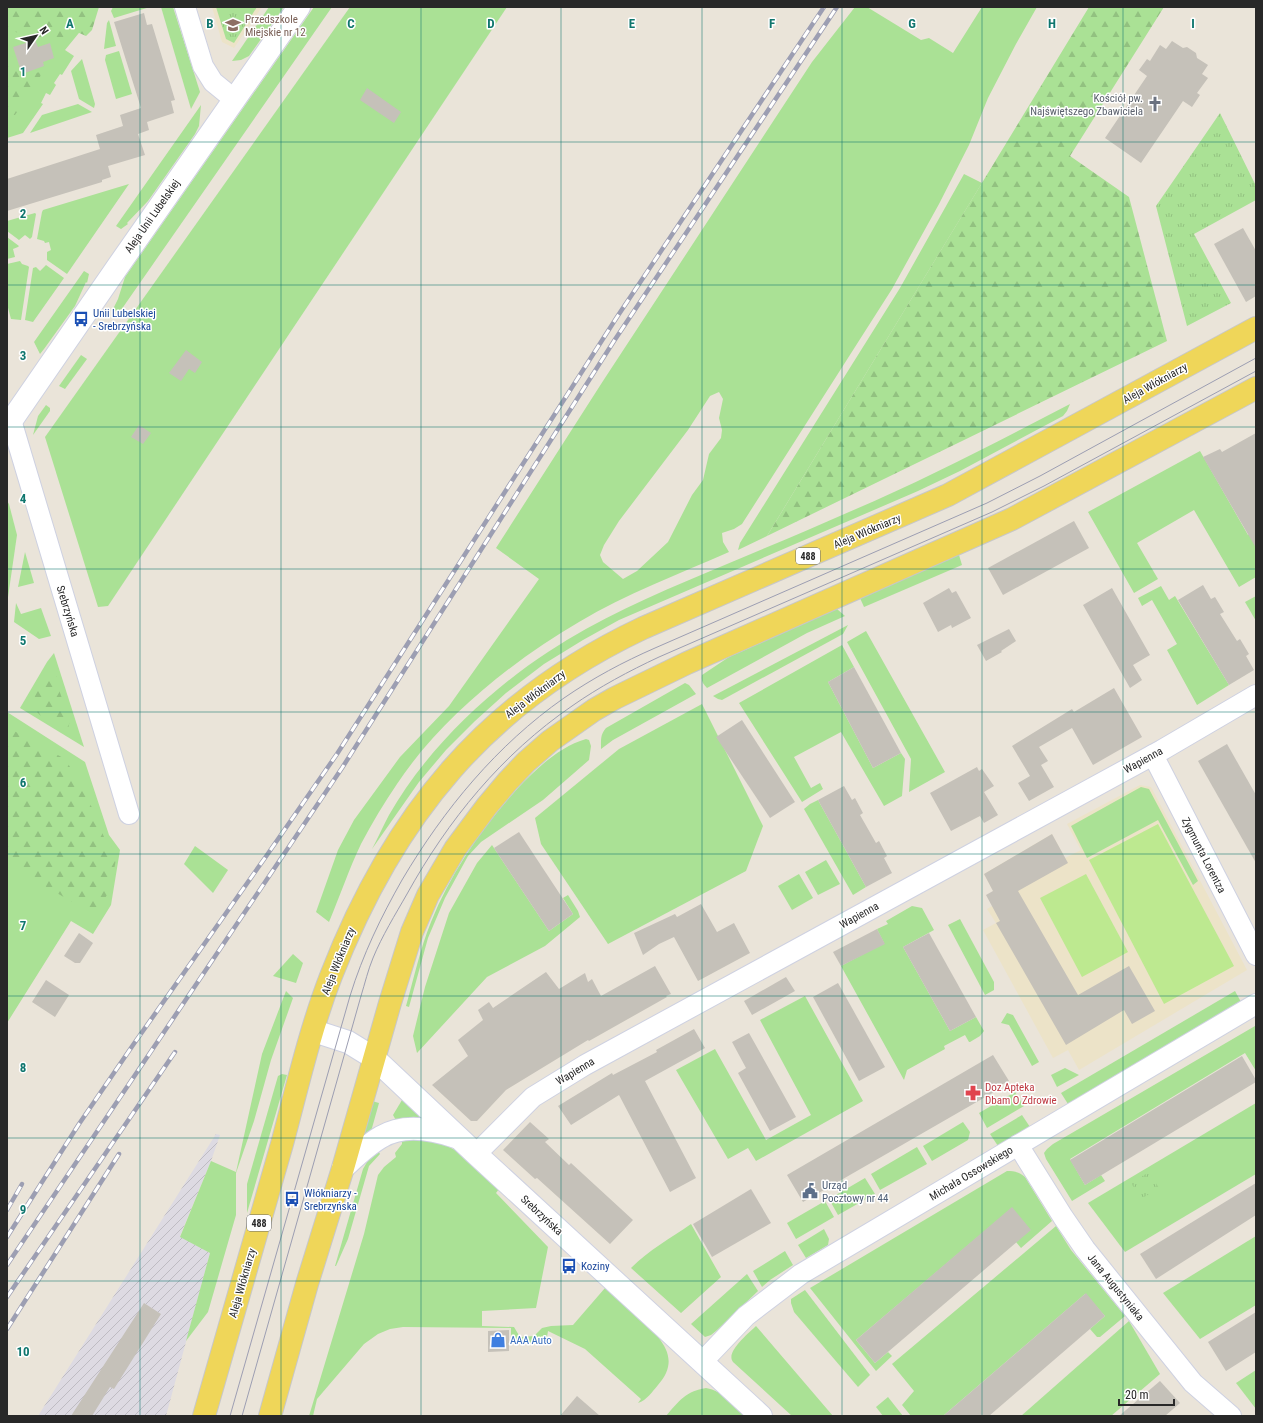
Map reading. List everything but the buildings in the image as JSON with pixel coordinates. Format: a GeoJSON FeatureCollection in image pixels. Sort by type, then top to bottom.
{"type":"FeatureCollection","features":[{"type":"Feature","properties":{"kind":"main road","name":"Aleja Unii Lubelskiej"},"geometry":{"type":"LineString","coordinates":[[8,418],[235,100],[299,7]]}},
{"type":"Feature","properties":{"kind":"main road","name":"Aleja Włókniarzy"},"geometry":{"type":"LineString","coordinates":[[204,1416],[331,976],[368,892],[401,835],[424,803],[468,751],[496,725],[537,691],[575,664],[622,638],[948,495],[1256,328]]}},
{"type":"Feature","properties":{"kind":"main road"},"geometry":{"type":"LineString","coordinates":[[270,1416],[307,1284],[343,1168],[412,932],[428,895],[454,849],[487,806],[526,762],[550,741],[594,710],[635,687],[1012,519],[1256,388]]}},
{"type":"Feature","properties":{"kind":"main road","name":"Srebrzyńska"},"geometry":{"type":"LineString","coordinates":[[314,1031],[348,1042],[374,1058],[761,1416]]}},
{"type":"Feature","properties":{"kind":"main road"},"geometry":{"type":"LineString","coordinates":[[343,1168],[379,1138],[396,1131],[410,1128],[430,1130],[468,1146]]}},
{"type":"Feature","properties":{"kind":"street"},"geometry":{"type":"LineString","coordinates":[[185,7],[203,66],[213,82],[235,100]]}},
{"type":"Feature","properties":{"kind":"street","name":"Srebrzyńska"},"geometry":{"type":"LineString","coordinates":[[8,418],[129,814]]}},
{"type":"Feature","properties":{"kind":"street","name":"Wapienna"},"geometry":{"type":"LineString","coordinates":[[468,1146],[532,1098],[585,1064],[1153,755],[1256,695]]}},
{"type":"Feature","properties":{"kind":"street","name":"Zygmunta Lorentza"},"geometry":{"type":"LineString","coordinates":[[1153,755],[1256,955]]}},
{"type":"Feature","properties":{"kind":"street","name":"Michała Ossowskiego"},"geometry":{"type":"LineString","coordinates":[[702,1362],[746,1316],[801,1274],[1256,1004]]}},
{"type":"Feature","properties":{"kind":"street","name":"Jana Augustyniaka"},"geometry":{"type":"LineString","coordinates":[[1018,1145],[1085,1249],[1193,1383],[1231,1416]]}},
{"type":"Feature","properties":{"kind":"shaded area","name":"Przedszkole Miejskie nr 12"},"geometry":{"type":"Polygon","coordinates":[[[212,7],[262,7],[234,48],[222,42],[212,7]]]}},
{"type":"Feature","properties":{"kind":"shaded area"},"geometry":{"type":"Polygon","coordinates":[[[1140,785],[1151,787],[1247,970],[1079,1070],[1068,1050],[1053,1058],[983,930],[996,923],[987,909],[992,906],[993,891],[984,874],[1052,834],[1065,858],[1081,850],[1067,824],[1140,785]]]}},
{"type":"Feature","properties":{"kind":"shaded area"},"geometry":{"type":"Polygon","coordinates":[[[216,1134],[220,1135],[211,1161],[180,1236],[210,1253],[166,1416],[38,1416],[216,1134]]]}},
{"type":"Feature","properties":{"kind":"green space"},"geometry":{"type":"Polygon","coordinates":[[[7,7],[94,7],[92,17],[65,50],[74,56],[62,75],[60,74],[54,83],[56,85],[50,95],[46,93],[41,103],[43,104],[23,133],[7,138],[7,7]]]}},
{"type":"Feature","properties":{"kind":"green space"},"geometry":{"type":"Polygon","coordinates":[[[7,7],[54,7],[63,13],[73,29],[70,40],[60,47],[51,38],[25,36],[7,28],[7,7]]]}},
{"type":"Feature","properties":{"kind":"green space"},"geometry":{"type":"Polygon","coordinates":[[[81,7],[99,7],[92,30],[86,36],[77,32],[71,20],[81,12],[81,7]]]}},
{"type":"Feature","properties":{"kind":"green space"},"geometry":{"type":"Polygon","coordinates":[[[113,7],[150,7],[114,18],[111,11],[113,7]]]}},
{"type":"Feature","properties":{"kind":"green space"},"geometry":{"type":"Polygon","coordinates":[[[161,7],[173,7],[200,92],[191,109],[161,7]]]}},
{"type":"Feature","properties":{"kind":"green space","name":"Przedszkole Miejskie nr 12"},"geometry":{"type":"Polygon","coordinates":[[[216,7],[257,7],[234,43],[226,39],[216,7]]]}},
{"type":"Feature","properties":{"kind":"green space"},"geometry":{"type":"Polygon","coordinates":[[[269,7],[284,7],[249,56],[241,60],[232,61],[269,7]]]}},
{"type":"Feature","properties":{"kind":"green space"},"geometry":{"type":"Polygon","coordinates":[[[314,7],[332,7],[119,313],[113,309],[125,277],[314,7]]]}},
{"type":"Feature","properties":{"kind":"green space"},"geometry":{"type":"Polygon","coordinates":[[[350,7],[507,7],[108,606],[98,607],[45,437],[350,7]]]}},
{"type":"Feature","properties":{"kind":"green space"},"geometry":{"type":"Polygon","coordinates":[[[855,7],[867,7],[921,40],[929,38],[953,53],[982,7],[1037,7],[988,98],[969,145],[939,204],[892,289],[742,524],[734,529],[722,533],[723,542],[729,552],[634,593],[579,622],[554,637],[503,673],[456,714],[414,760],[369,828],[352,863],[329,922],[316,912],[338,850],[354,820],[400,757],[449,706],[539,579],[496,548],[603,381],[812,62],[855,7]],[[719,392],[710,396],[688,430],[619,521],[604,545],[600,555],[603,562],[623,579],[637,571],[668,542],[692,495],[703,480],[709,454],[721,438],[722,430],[719,418],[723,399],[719,392]]]}},
{"type":"Feature","properties":{"kind":"green space"},"geometry":{"type":"Polygon","coordinates":[[[1089,7],[1164,7],[1070,156],[1129,197],[1167,341],[767,536],[1089,7]]]}},
{"type":"Feature","properties":{"kind":"green space"},"geometry":{"type":"Polygon","coordinates":[[[109,20],[116,46],[104,49],[107,23],[109,20]]]}},
{"type":"Feature","properties":{"kind":"green space"},"geometry":{"type":"Polygon","coordinates":[[[119,51],[132,94],[116,99],[105,60],[106,55],[119,51]]]}},
{"type":"Feature","properties":{"kind":"green space"},"geometry":{"type":"Polygon","coordinates":[[[7,52],[12,56],[17,71],[23,78],[34,73],[42,72],[15,115],[9,115],[7,106],[7,52]]]}},
{"type":"Feature","properties":{"kind":"green space"},"geometry":{"type":"Polygon","coordinates":[[[82,59],[95,104],[94,108],[79,99],[71,71],[82,59]]]}},
{"type":"Feature","properties":{"kind":"green space"},"geometry":{"type":"Polygon","coordinates":[[[78,104],[92,112],[30,133],[42,115],[78,104]]]}},
{"type":"Feature","properties":{"kind":"green space"},"geometry":{"type":"Polygon","coordinates":[[[201,105],[199,126],[195,134],[148,201],[127,223],[128,224],[121,229],[116,226],[201,105]]]}},
{"type":"Feature","properties":{"kind":"green space"},"geometry":{"type":"Polygon","coordinates":[[[1220,113],[1256,186],[1256,200],[1194,234],[1231,303],[1187,326],[1156,206],[1220,113]]]}},
{"type":"Feature","properties":{"kind":"green space"},"geometry":{"type":"Polygon","coordinates":[[[964,174],[982,183],[767,536],[738,550],[740,543],[900,288],[964,174]]]}},
{"type":"Feature","properties":{"kind":"green space"},"geometry":{"type":"Polygon","coordinates":[[[129,184],[67,274],[47,260],[47,252],[51,250],[49,242],[45,243],[44,241],[37,239],[43,210],[129,184]]]}},
{"type":"Feature","properties":{"kind":"green space"},"geometry":{"type":"Polygon","coordinates":[[[35,213],[32,237],[30,239],[25,235],[19,240],[7,231],[7,221],[35,213]]]}},
{"type":"Feature","properties":{"kind":"green space"},"geometry":{"type":"Polygon","coordinates":[[[7,237],[19,246],[13,249],[15,257],[7,259],[7,237]]]}},
{"type":"Feature","properties":{"kind":"green space"},"geometry":{"type":"Polygon","coordinates":[[[20,261],[22,264],[29,267],[21,320],[11,319],[7,304],[7,264],[20,261]]]}},
{"type":"Feature","properties":{"kind":"green space"},"geometry":{"type":"Polygon","coordinates":[[[46,265],[64,278],[33,322],[25,320],[33,268],[36,267],[40,271],[46,265]]]}},
{"type":"Feature","properties":{"kind":"green space"},"geometry":{"type":"Polygon","coordinates":[[[84,271],[89,274],[87,283],[86,282],[75,306],[40,354],[34,342],[84,271]]]}},
{"type":"Feature","properties":{"kind":"green space"},"geometry":{"type":"Polygon","coordinates":[[[81,355],[87,359],[65,389],[59,386],[81,355]]]}},
{"type":"Feature","properties":{"kind":"green space"},"geometry":{"type":"Polygon","coordinates":[[[1070,404],[1063,416],[960,471],[918,491],[619,620],[544,664],[506,693],[446,750],[419,782],[372,849],[389,815],[404,791],[439,745],[503,685],[548,652],[586,629],[626,608],[877,500],[933,474],[1070,404]]]}},
{"type":"Feature","properties":{"kind":"green space"},"geometry":{"type":"Polygon","coordinates":[[[46,405],[50,408],[50,411],[33,435],[38,416],[46,405]]]}},
{"type":"Feature","properties":{"kind":"green space"},"geometry":{"type":"Polygon","coordinates":[[[1200,451],[1248,535],[1256,531],[1256,577],[1239,587],[1194,510],[1137,543],[1158,579],[1134,593],[1088,512],[1200,451]]]}},
{"type":"Feature","properties":{"kind":"green space"},"geometry":{"type":"Polygon","coordinates":[[[7,501],[17,535],[7,604],[7,501]]]}},
{"type":"Feature","properties":{"kind":"green space"},"geometry":{"type":"Polygon","coordinates":[[[25,552],[34,583],[18,587],[25,552]]]}},
{"type":"Feature","properties":{"kind":"green space"},"geometry":{"type":"Polygon","coordinates":[[[959,555],[962,565],[864,607],[860,598],[959,555]]]}},
{"type":"Feature","properties":{"kind":"green space"},"geometry":{"type":"Polygon","coordinates":[[[1161,586],[1169,600],[1175,596],[1229,685],[1197,705],[1167,650],[1177,644],[1152,600],[1142,606],[1138,598],[1161,586]]]}},
{"type":"Feature","properties":{"kind":"green space"},"geometry":{"type":"Polygon","coordinates":[[[1256,596],[1256,621],[1245,602],[1256,596]]]}},
{"type":"Feature","properties":{"kind":"green space"},"geometry":{"type":"Polygon","coordinates":[[[16,603],[21,614],[41,608],[51,636],[39,639],[14,622],[16,603]]]}},
{"type":"Feature","properties":{"kind":"green space"},"geometry":{"type":"Polygon","coordinates":[[[837,609],[845,616],[807,633],[707,688],[703,684],[702,675],[729,657],[837,609]]]}},
{"type":"Feature","properties":{"kind":"green space"},"geometry":{"type":"Polygon","coordinates":[[[848,625],[843,634],[722,700],[713,696],[848,625]]]}},
{"type":"Feature","properties":{"kind":"green space"},"geometry":{"type":"Polygon","coordinates":[[[866,631],[945,772],[909,792],[911,759],[847,642],[866,631]]]}},
{"type":"Feature","properties":{"kind":"green space"},"geometry":{"type":"Polygon","coordinates":[[[842,645],[854,667],[828,682],[873,768],[901,753],[905,759],[902,796],[884,806],[841,732],[794,757],[811,788],[820,783],[823,789],[802,802],[739,703],[842,645]]]}},
{"type":"Feature","properties":{"kind":"green space"},"geometry":{"type":"Polygon","coordinates":[[[54,653],[84,747],[20,708],[47,662],[54,653]]]}},
{"type":"Feature","properties":{"kind":"green space"},"geometry":{"type":"Polygon","coordinates":[[[56,671],[58,687],[70,721],[67,732],[40,715],[31,706],[38,687],[48,672],[56,671]]]}},
{"type":"Feature","properties":{"kind":"green space"},"geometry":{"type":"Polygon","coordinates":[[[685,683],[689,685],[696,694],[613,740],[601,749],[602,735],[606,728],[685,683]]]}},
{"type":"Feature","properties":{"kind":"green space"},"geometry":{"type":"Polygon","coordinates":[[[702,704],[763,826],[746,871],[608,944],[541,844],[535,818],[619,749],[702,704]]]}},
{"type":"Feature","properties":{"kind":"green space"},"geometry":{"type":"Polygon","coordinates":[[[7,712],[85,762],[109,835],[120,850],[111,905],[93,934],[71,921],[7,1023],[7,712]]]}},
{"type":"Feature","properties":{"kind":"green space"},"geometry":{"type":"Polygon","coordinates":[[[7,727],[65,759],[85,791],[104,837],[117,854],[110,891],[97,909],[74,903],[7,864],[7,727]]]}},
{"type":"Feature","properties":{"kind":"green space"},"geometry":{"type":"Polygon","coordinates":[[[586,739],[589,740],[591,746],[589,760],[543,800],[481,842],[468,856],[445,898],[428,938],[409,1007],[406,1006],[420,953],[431,922],[448,886],[468,851],[505,803],[533,773],[549,759],[567,747],[586,739]]]}},
{"type":"Feature","properties":{"kind":"green space"},"geometry":{"type":"Polygon","coordinates":[[[1141,787],[1149,789],[1198,881],[1193,885],[1158,820],[1087,858],[1071,826],[1141,787]]]}},
{"type":"Feature","properties":{"kind":"green space"},"geometry":{"type":"Polygon","coordinates":[[[818,800],[866,887],[853,895],[804,809],[818,800]]]}},
{"type":"Feature","properties":{"kind":"green space"},"geometry":{"type":"Polygon","coordinates":[[[1158,824],[1234,966],[1164,1004],[1089,860],[1158,824]]]}},
{"type":"Feature","properties":{"kind":"green space"},"geometry":{"type":"Polygon","coordinates":[[[492,845],[549,931],[573,914],[563,898],[568,895],[580,917],[545,946],[487,977],[417,1053],[413,1036],[425,987],[449,913],[477,863],[492,845]]]}},
{"type":"Feature","properties":{"kind":"green space"},"geometry":{"type":"Polygon","coordinates":[[[195,846],[228,870],[213,893],[184,864],[195,846]]]}},
{"type":"Feature","properties":{"kind":"green space"},"geometry":{"type":"Polygon","coordinates":[[[826,860],[840,884],[818,895],[805,872],[826,860]]]}},
{"type":"Feature","properties":{"kind":"green space"},"geometry":{"type":"Polygon","coordinates":[[[799,874],[813,898],[792,910],[778,886],[799,874]]]}},
{"type":"Feature","properties":{"kind":"green space"},"geometry":{"type":"Polygon","coordinates":[[[1086,874],[1128,952],[1082,977],[1040,898],[1086,874]]]}},
{"type":"Feature","properties":{"kind":"green space"},"geometry":{"type":"Polygon","coordinates":[[[912,906],[922,908],[934,930],[903,947],[950,1031],[976,1017],[984,1031],[980,1036],[970,1042],[965,1035],[944,1046],[945,1049],[907,1070],[904,1080],[841,966],[884,943],[877,929],[888,924],[886,921],[912,906]]]}},
{"type":"Feature","properties":{"kind":"green space"},"geometry":{"type":"Polygon","coordinates":[[[960,919],[994,982],[994,990],[985,995],[948,925],[960,919]]]}},
{"type":"Feature","properties":{"kind":"green space"},"geometry":{"type":"Polygon","coordinates":[[[293,954],[303,963],[296,983],[273,976],[293,954]]]}},
{"type":"Feature","properties":{"kind":"green space"},"geometry":{"type":"Polygon","coordinates":[[[286,991],[293,998],[271,1060],[254,1121],[236,1173],[236,1215],[208,1312],[186,1341],[210,1253],[180,1237],[211,1161],[236,1172],[262,1054],[286,991]]]}},
{"type":"Feature","properties":{"kind":"green space"},"geometry":{"type":"Polygon","coordinates":[[[1235,991],[1241,1002],[1068,1104],[1061,1093],[1235,991]]]}},
{"type":"Feature","properties":{"kind":"green space"},"geometry":{"type":"Polygon","coordinates":[[[805,996],[863,1101],[756,1161],[748,1148],[728,1159],[676,1070],[715,1049],[766,1140],[811,1115],[760,1020],[805,996]]]}},
{"type":"Feature","properties":{"kind":"green space"},"geometry":{"type":"Polygon","coordinates":[[[1007,1013],[1013,1015],[1039,1062],[1032,1066],[1009,1025],[1001,1023],[1007,1013]]]}},
{"type":"Feature","properties":{"kind":"green space"},"geometry":{"type":"Polygon","coordinates":[[[1255,1026],[1256,1071],[1245,1053],[1070,1159],[1085,1185],[1101,1175],[1105,1181],[1072,1201],[1046,1159],[1044,1153],[1047,1149],[1053,1144],[1255,1026]]]}},
{"type":"Feature","properties":{"kind":"green space"},"geometry":{"type":"Polygon","coordinates":[[[1065,1068],[1079,1075],[1057,1087],[1051,1075],[1065,1068]]]}},
{"type":"Feature","properties":{"kind":"green space"},"geometry":{"type":"Polygon","coordinates":[[[282,1074],[287,1075],[247,1213],[247,1184],[278,1076],[282,1074]]]}},
{"type":"Feature","properties":{"kind":"green space"},"geometry":{"type":"Polygon","coordinates":[[[1015,1092],[1024,1106],[987,1128],[979,1113],[1015,1092]]]}},
{"type":"Feature","properties":{"kind":"green space"},"geometry":{"type":"Polygon","coordinates":[[[402,1100],[422,1118],[422,1120],[397,1122],[393,1115],[402,1100]]]}},
{"type":"Feature","properties":{"kind":"green space"},"geometry":{"type":"Polygon","coordinates":[[[372,1101],[379,1103],[370,1135],[362,1142],[372,1101]]]}},
{"type":"Feature","properties":{"kind":"green space"},"geometry":{"type":"Polygon","coordinates":[[[1256,1103],[1256,1174],[1125,1252],[1088,1203],[1256,1103]]]}},
{"type":"Feature","properties":{"kind":"green space"},"geometry":{"type":"Polygon","coordinates":[[[1022,1115],[1030,1127],[998,1146],[990,1134],[1022,1115]]]}},
{"type":"Feature","properties":{"kind":"green space"},"geometry":{"type":"Polygon","coordinates":[[[963,1122],[970,1132],[968,1140],[932,1161],[923,1146],[963,1122]]]}},
{"type":"Feature","properties":{"kind":"green space"},"geometry":{"type":"Polygon","coordinates":[[[408,1136],[443,1144],[455,1150],[499,1189],[496,1193],[548,1247],[536,1308],[482,1311],[482,1326],[514,1327],[520,1337],[534,1336],[542,1328],[573,1325],[605,1288],[660,1339],[665,1348],[668,1356],[668,1365],[665,1375],[647,1398],[638,1403],[641,1399],[585,1349],[548,1331],[546,1343],[511,1342],[511,1328],[403,1327],[390,1329],[378,1334],[364,1344],[317,1399],[313,1416],[309,1416],[364,1234],[378,1175],[384,1167],[396,1157],[395,1153],[402,1144],[402,1140],[408,1136]]]}},
{"type":"Feature","properties":{"kind":"green space"},"geometry":{"type":"Polygon","coordinates":[[[917,1147],[927,1164],[880,1190],[871,1174],[917,1147]]]}},
{"type":"Feature","properties":{"kind":"green space"},"geometry":{"type":"Polygon","coordinates":[[[377,1149],[380,1154],[369,1166],[348,1239],[335,1266],[363,1169],[377,1149]]]}},
{"type":"Feature","properties":{"kind":"green space"},"geometry":{"type":"Polygon","coordinates":[[[1007,1171],[1016,1172],[1025,1177],[1052,1221],[1021,1248],[1016,1242],[1012,1208],[856,1340],[875,1363],[888,1352],[892,1356],[876,1371],[810,1288],[1007,1171]]]}},
{"type":"Feature","properties":{"kind":"green space"},"geometry":{"type":"Polygon","coordinates":[[[1149,1172],[1159,1188],[1141,1199],[1131,1183],[1149,1172]]]}},
{"type":"Feature","properties":{"kind":"green space"},"geometry":{"type":"Polygon","coordinates":[[[865,1178],[875,1194],[838,1215],[829,1199],[865,1178]]]}},
{"type":"Feature","properties":{"kind":"green space"},"geometry":{"type":"Polygon","coordinates":[[[825,1201],[834,1217],[796,1239],[787,1223],[825,1201]]]}},
{"type":"Feature","properties":{"kind":"green space"},"geometry":{"type":"Polygon","coordinates":[[[691,1224],[721,1277],[681,1313],[631,1268],[653,1250],[691,1224]]]}},
{"type":"Feature","properties":{"kind":"green space"},"geometry":{"type":"Polygon","coordinates":[[[1056,1226],[1071,1250],[1125,1316],[1100,1337],[1097,1337],[1090,1329],[1105,1316],[1085,1294],[943,1416],[911,1416],[902,1405],[914,1391],[892,1364],[1056,1226]]]}},
{"type":"Feature","properties":{"kind":"green space"},"geometry":{"type":"Polygon","coordinates":[[[824,1229],[829,1239],[828,1245],[806,1258],[798,1245],[824,1229]]]}},
{"type":"Feature","properties":{"kind":"green space"},"geometry":{"type":"Polygon","coordinates":[[[1256,1236],[1256,1305],[1200,1339],[1163,1293],[1256,1236]]]}},
{"type":"Feature","properties":{"kind":"green space"},"geometry":{"type":"Polygon","coordinates":[[[785,1251],[793,1265],[762,1287],[753,1271],[785,1251]]]}},
{"type":"Feature","properties":{"kind":"green space"},"geometry":{"type":"Polygon","coordinates":[[[747,1274],[758,1291],[716,1331],[705,1337],[691,1324],[747,1274]]]}},
{"type":"Feature","properties":{"kind":"green space"},"geometry":{"type":"Polygon","coordinates":[[[805,1290],[870,1375],[858,1387],[794,1312],[791,1299],[805,1290]]]}},
{"type":"Feature","properties":{"kind":"green space"},"geometry":{"type":"Polygon","coordinates":[[[1129,1321],[1160,1374],[1111,1416],[1021,1416],[1129,1321]]]}},
{"type":"Feature","properties":{"kind":"green space"},"geometry":{"type":"Polygon","coordinates":[[[756,1326],[833,1416],[792,1416],[733,1362],[731,1358],[735,1348],[756,1326]]]}},
{"type":"Feature","properties":{"kind":"green space"},"geometry":{"type":"Polygon","coordinates":[[[1256,1370],[1256,1409],[1236,1383],[1256,1370]]]}},
{"type":"Feature","properties":{"kind":"green space"},"geometry":{"type":"Polygon","coordinates":[[[706,1388],[723,1395],[746,1416],[666,1416],[679,1401],[688,1394],[699,1389],[706,1388]]]}},
{"type":"Feature","properties":{"kind":"green space"},"geometry":{"type":"Polygon","coordinates":[[[888,1397],[903,1416],[883,1416],[876,1407],[888,1397]]]}},
{"type":"Feature","properties":{"kind":"tram line"},"geometry":{"type":"LineString","coordinates":[[230,1416],[350,996],[361,965],[387,908],[418,854],[454,804],[494,758],[516,736],[540,716],[564,698],[597,677],[655,648],[987,503],[1040,476],[1256,358]]}},
{"type":"Feature","properties":{"kind":"tram line"},"geometry":{"type":"LineString","coordinates":[[242,1416],[373,958],[393,918],[440,840],[479,790],[500,767],[522,745],[546,725],[582,699],[625,674],[659,657],[992,512],[1044,486],[1256,371]]}},
{"type":"Feature","properties":{"kind":"railway"},"geometry":{"type":"LineString","coordinates":[[7,1237],[79,1124],[337,754],[617,317],[824,7]]}},
{"type":"Feature","properties":{"kind":"railway"},"geometry":{"type":"LineString","coordinates":[[7,1265],[342,768],[614,341],[837,7]]}},
{"type":"Feature","properties":{"kind":"railway"},"geometry":{"type":"LineString","coordinates":[[7,1297],[175,1052]]}},
{"type":"Feature","properties":{"kind":"railway"},"geometry":{"type":"LineString","coordinates":[[7,1329],[119,1154]]}},
{"type":"Feature","properties":{"kind":"railway"},"geometry":{"type":"LineString","coordinates":[[7,1210],[22,1184]]}},
{"type":"Feature","properties":{"kind":"place","name":"Przedszkole Miejskie nr 12"},"geometry":{"type":"Point","coordinates":[233,25]}},
{"type":"Feature","properties":{"kind":"place","name":"Kościół pw. Najświętszego Zbawiciela"},"geometry":{"type":"Point","coordinates":[1155,104]}},
{"type":"Feature","properties":{"kind":"place","name":"Unii Lubelskiej - Srebrzyńska"},"geometry":{"type":"Point","coordinates":[81,319]}},
{"type":"Feature","properties":{"kind":"place","name":"Doz Apteka Dbam O Zdrowie"},"geometry":{"type":"Point","coordinates":[973,1093]}},
{"type":"Feature","properties":{"kind":"place","name":"Urząd Pocztowy nr 44"},"geometry":{"type":"Point","coordinates":[810,1191]}},
{"type":"Feature","properties":{"kind":"place","name":"Włókniarzy - Srebrzyńska"},"geometry":{"type":"Point","coordinates":[292,1199]}},
{"type":"Feature","properties":{"kind":"place","name":"Koziny"},"geometry":{"type":"Point","coordinates":[569,1266]}},
{"type":"Feature","properties":{"kind":"place","name":"AAA Auto"},"geometry":{"type":"Point","coordinates":[498,1340]}}]}
